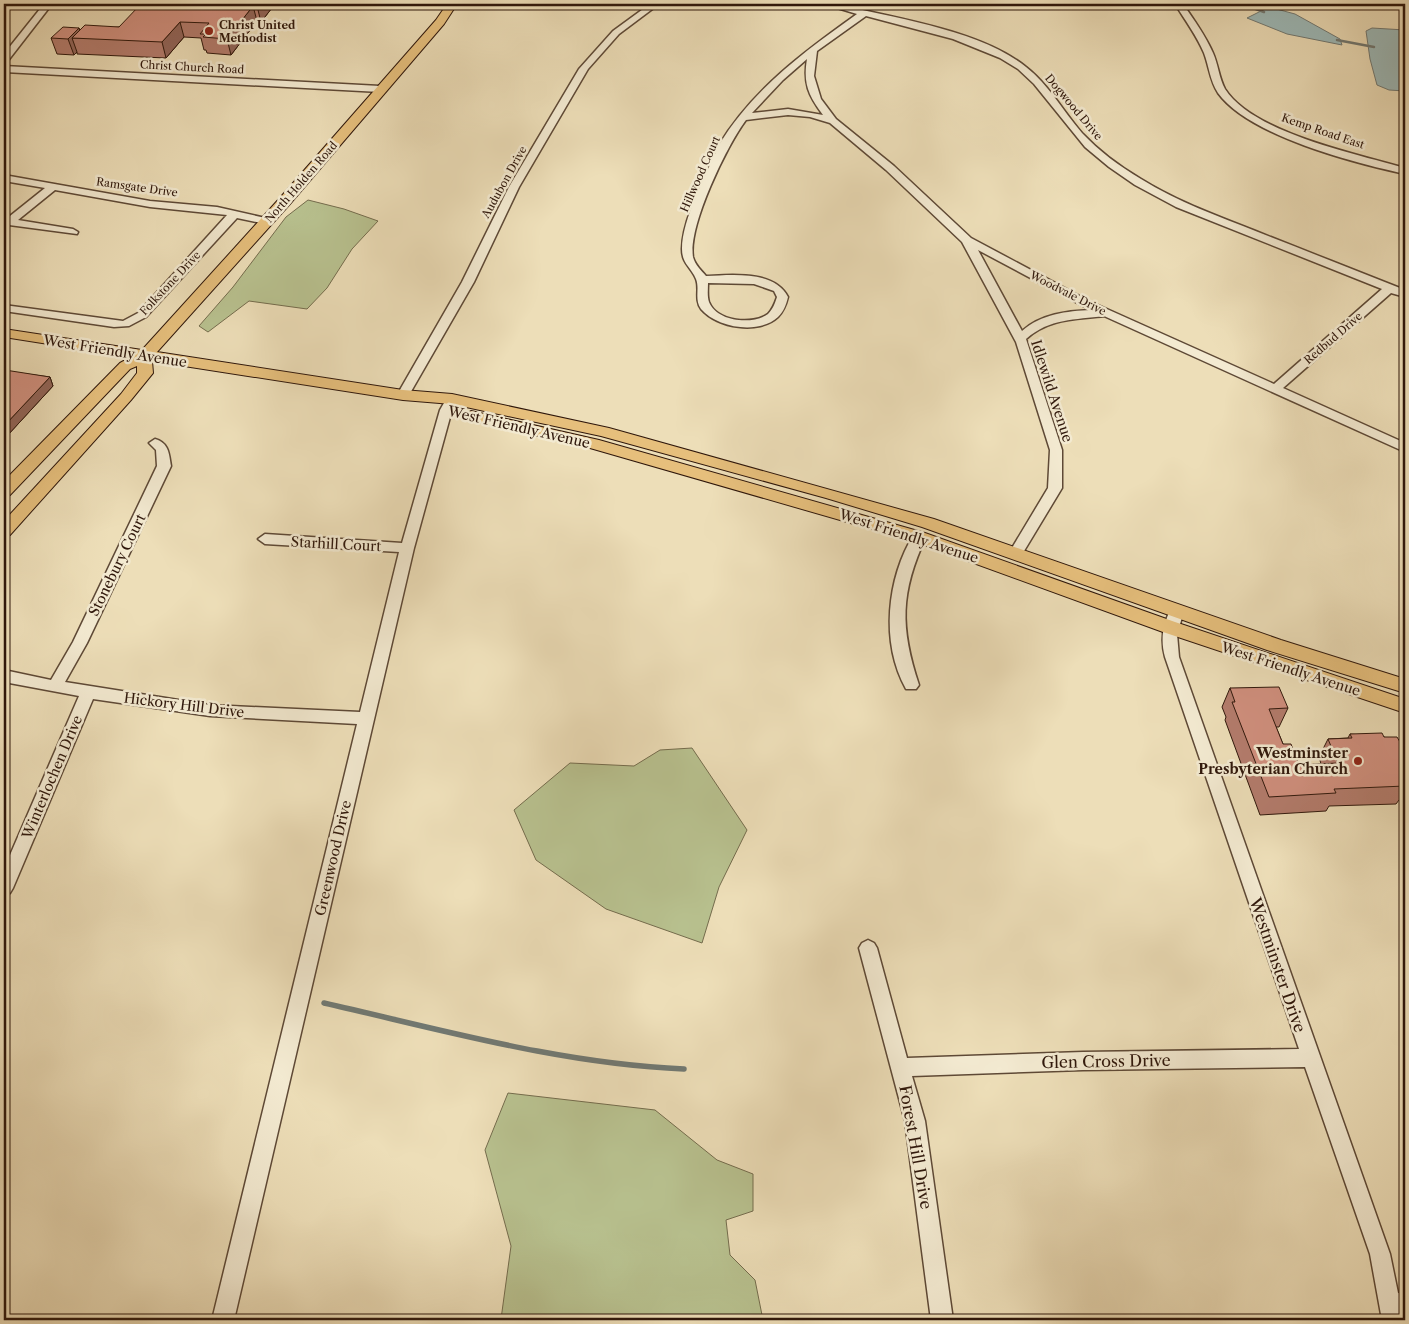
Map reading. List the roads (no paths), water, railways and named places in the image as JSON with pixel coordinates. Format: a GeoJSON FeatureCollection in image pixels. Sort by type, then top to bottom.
{"type":"FeatureCollection","features":[{"type":"Feature","properties":{"kind":"main road","name":"North Holden Road"},"geometry":{"type":"LineString","coordinates":[[4,490],[125,366],[145,356],[440,22],[452,4]]}},
{"type":"Feature","properties":{"kind":"main road","name":"West Friendly Avenue"},"geometry":{"type":"LineString","coordinates":[[4,333],[403,394],[449,405],[594,444],[919,537],[1173,619],[1405,686]]}},
{"type":"Feature","properties":{"kind":"main road","name":"North Holden Road"},"geometry":{"type":"LineString","coordinates":[[4,531],[126,397],[145,372],[145,356]]}},
{"type":"Feature","properties":{"kind":"main road","name":"West Friendly Avenue"},"geometry":{"type":"LineString","coordinates":[[449,405],[603,431],[832,494],[928,523],[1016,553],[1173,619],[1405,706]]}},
{"type":"Feature","properties":{"kind":"street"},"geometry":{"type":"LineString","coordinates":[[4,60],[48,4]]}},
{"type":"Feature","properties":{"kind":"street","name":"Audubon Drive"},"geometry":{"type":"LineString","coordinates":[[403,394],[468,282],[514,187],[594,53],[631,18],[655,4]]}},
{"type":"Feature","properties":{"kind":"street","name":"Dogwood Drive"},"geometry":{"type":"LineString","coordinates":[[828,4],[945,34],[999,54],[1030,75],[1094,151],[1146,187],[1180,204],[1405,294]]}},
{"type":"Feature","properties":{"kind":"street","name":"Kemp Road East"},"geometry":{"type":"LineString","coordinates":[[1179,4],[1198,32],[1211,59],[1216,83],[1224,95],[1245,114],[1299,138],[1405,171]]}},
{"type":"Feature","properties":{"kind":"street","name":"Hillwood Court"},"geometry":{"type":"LineString","coordinates":[[702,280],[759,280],[776,289],[782,296],[782,303],[773,316],[764,321],[742,323],[720,319],[704,305],[702,280],[692,268],[688,259],[692,220],[725,143],[758,98],[783,73],[864,13]]}},
{"type":"Feature","properties":{"kind":"street","name":"Woodvale Drive"},"geometry":{"type":"LineString","coordinates":[[813,51],[809,76],[816,99],[833,121],[890,168],[967,240],[1106,312],[1405,448]]}},
{"type":"Feature","properties":{"kind":"street","name":"Christ Church Road"},"geometry":{"type":"LineString","coordinates":[[4,68],[380,89]]}},
{"type":"Feature","properties":{"kind":"street"},"geometry":{"type":"LineString","coordinates":[[743,118],[790,111],[816,114],[833,121]]}},
{"type":"Feature","properties":{"kind":"street","name":"Ramsgate Drive"},"geometry":{"type":"LineString","coordinates":[[4,178],[150,204],[234,214],[266,221]]}},
{"type":"Feature","properties":{"kind":"street"},"geometry":{"type":"LineString","coordinates":[[6,221],[54,187]]}},
{"type":"Feature","properties":{"kind":"street","name":"Folkstone Drive"},"geometry":{"type":"LineString","coordinates":[[4,308],[114,324],[125,324],[133,321],[142,315],[234,214]]}},
{"type":"Feature","properties":{"kind":"street"},"geometry":{"type":"LineString","coordinates":[[6,221],[73,232]]}},
{"type":"Feature","properties":{"kind":"street","name":"Idlewild Avenue"},"geometry":{"type":"LineString","coordinates":[[967,240],[1020,339],[1050,426],[1056,450],[1055,488],[1016,553]]}},
{"type":"Feature","properties":{"kind":"street","name":"Redbud Drive"},"geometry":{"type":"LineString","coordinates":[[1275,389],[1390,288]]}},
{"type":"Feature","properties":{"kind":"street"},"geometry":{"type":"LineString","coordinates":[[1020,339],[1030,327],[1053,318],[1069,314],[1106,312]]}},
{"type":"Feature","properties":{"kind":"street","name":"Greenwood Drive"},"geometry":{"type":"LineString","coordinates":[[223,1320],[407,548],[449,405]]}},
{"type":"Feature","properties":{"kind":"street","name":"Stonebury Court"},"geometry":{"type":"LineString","coordinates":[[55,686],[80,643],[164,466],[162,449],[155,443]]}},
{"type":"Feature","properties":{"kind":"street"},"geometry":{"type":"LineString","coordinates":[[911,685],[901,655],[895,606],[900,580],[919,537]]}},
{"type":"Feature","properties":{"kind":"street","name":"Starhill Court"},"geometry":{"type":"LineString","coordinates":[[265,540],[407,548]]}},
{"type":"Feature","properties":{"kind":"street","name":"Westminster Drive"},"geometry":{"type":"LineString","coordinates":[[1173,619],[1168,643],[1172,657],[1380,1254],[1396,1310]]}},
{"type":"Feature","properties":{"kind":"street","name":"Hickory Hill Drive"},"geometry":{"type":"LineString","coordinates":[[4,676],[88,693],[190,708],[367,718]]}},
{"type":"Feature","properties":{"kind":"street","name":"Winterlochen Drive"},"geometry":{"type":"LineString","coordinates":[[4,888],[88,693]]}},
{"type":"Feature","properties":{"kind":"street","name":"Forest Hill Drive"},"geometry":{"type":"LineString","coordinates":[[868,948],[902,1067],[916,1131],[942,1320]]}},
{"type":"Feature","properties":{"kind":"street","name":"Glen Cross Drive"},"geometry":{"type":"LineString","coordinates":[[902,1067],[1083,1061],[1311,1058]]}},
{"type":"Feature","properties":{"kind":"water"},"geometry":{"type":"Polygon","coordinates":[[[1269,7],[1295,14],[1340,39],[1342,45],[1287,34],[1247,18],[1269,7]]]}},
{"type":"Feature","properties":{"kind":"water"},"geometry":{"type":"Polygon","coordinates":[[[1372,28],[1405,30],[1405,91],[1389,90],[1377,85],[1370,59],[1366,31],[1372,28]]]}},
{"type":"Feature","properties":{"kind":"waterway"},"geometry":{"type":"LineString","coordinates":[[1242,4],[1264,12]]}},
{"type":"Feature","properties":{"kind":"waterway"},"geometry":{"type":"LineString","coordinates":[[1337,40],[1374,47]]}},
{"type":"Feature","properties":{"kind":"waterway"},"geometry":{"type":"LineString","coordinates":[[324,1003],[548,1053],[638,1066],[684,1069]]}},
{"type":"Feature","properties":{"kind":"place","name":"Christ United Methodist"},"geometry":{"type":"Point","coordinates":[209,31]}},
{"type":"Feature","properties":{"kind":"place","name":"Westminster Presbyterian Church"},"geometry":{"type":"Point","coordinates":[1358,761]}}]}
